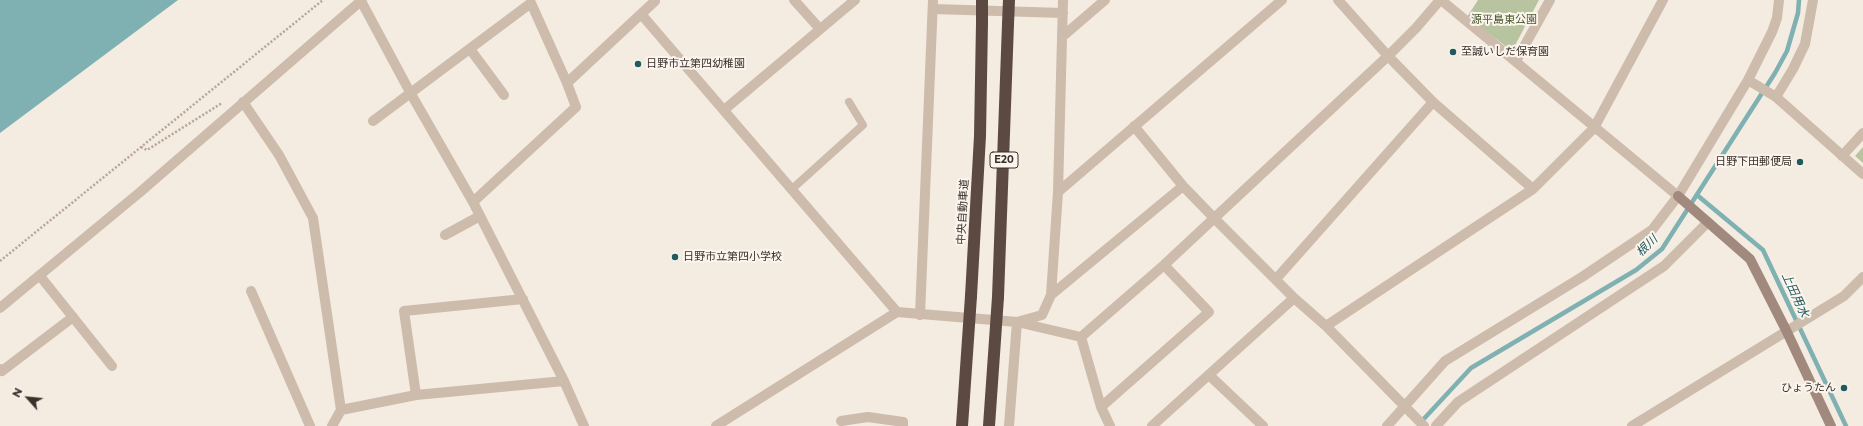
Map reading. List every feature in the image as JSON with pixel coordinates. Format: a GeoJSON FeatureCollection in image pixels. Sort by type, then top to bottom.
{"type":"FeatureCollection","features":[{"type":"Feature","properties":{"kind":"highway","name":"中央自動車道"},"geometry":{"type":"LineString","coordinates":[[962,426],[980,136],[982,0]]}},
{"type":"Feature","properties":{"kind":"highway","name":"E20"},"geometry":{"type":"LineString","coordinates":[[989,426],[998,297],[1009,0]]}},
{"type":"Feature","properties":{"kind":"street"},"geometry":{"type":"LineString","coordinates":[[567,83],[655,1],[654,0]]}},
{"type":"Feature","properties":{"kind":"street"},"geometry":{"type":"LineString","coordinates":[[794,0],[820,29]]}},
{"type":"Feature","properties":{"kind":"street"},"geometry":{"type":"LineString","coordinates":[[724,110],[855,0]]}},
{"type":"Feature","properties":{"kind":"street"},"geometry":{"type":"LineString","coordinates":[[1017,322],[1042,315],[1051,295],[1058,192],[1063,0]]}},
{"type":"Feature","properties":{"kind":"street"},"geometry":{"type":"LineString","coordinates":[[1062,37],[1105,0]]}},
{"type":"Feature","properties":{"kind":"street"},"geometry":{"type":"LineString","coordinates":[[1058,192],[1282,0]]}},
{"type":"Feature","properties":{"kind":"street"},"geometry":{"type":"LineString","coordinates":[[1338,0],[1388,56],[1433,102],[1533,189]]}},
{"type":"Feature","properties":{"kind":"street"},"geometry":{"type":"LineString","coordinates":[[1081,337],[1164,265],[1388,56],[1441,0],[1678,196],[1750,259],[1788,329],[1831,426]]}},
{"type":"Feature","properties":{"kind":"street"},"geometry":{"type":"LineString","coordinates":[[1516,61],[1550,0]]}},
{"type":"Feature","properties":{"kind":"street"},"geometry":{"type":"LineString","coordinates":[[1387,426],[1408,408],[1444,362],[1582,277],[1652,230],[1678,196],[1748,80],[1772,32],[1779,0]]}},
{"type":"Feature","properties":{"kind":"street"},"geometry":{"type":"LineString","coordinates":[[1776,97],[1793,69],[1805,44],[1813,0]]}},
{"type":"Feature","properties":{"kind":"street"},"geometry":{"type":"LineString","coordinates":[[0,308],[40,276],[361,1],[411,94],[473,202],[564,381],[584,426]]}},
{"type":"Feature","properties":{"kind":"street"},"geometry":{"type":"LineString","coordinates":[[373,120],[411,94],[533,1],[576,107],[473,202]]}},
{"type":"Feature","properties":{"kind":"street"},"geometry":{"type":"LineString","coordinates":[[1326,326],[1533,189],[1594,128],[1661,1]]}},
{"type":"Feature","properties":{"kind":"street"},"geometry":{"type":"LineString","coordinates":[[920,315],[933,5],[1063,13]]}},
{"type":"Feature","properties":{"kind":"street"},"geometry":{"type":"LineString","coordinates":[[641,14],[897,312]]}},
{"type":"Feature","properties":{"kind":"street"},"geometry":{"type":"LineString","coordinates":[[470,49],[504,95]]}},
{"type":"Feature","properties":{"kind":"street"},"geometry":{"type":"LineString","coordinates":[[1748,80],[1776,97],[1863,174]]}},
{"type":"Feature","properties":{"kind":"street"},"geometry":{"type":"LineString","coordinates":[[243,102],[279,155],[313,218],[340,410],[332,426]]}},
{"type":"Feature","properties":{"kind":"street"},"geometry":{"type":"LineString","coordinates":[[1276,279],[1433,102]]}},
{"type":"Feature","properties":{"kind":"street"},"geometry":{"type":"LineString","coordinates":[[1134,126],[1183,186],[1294,298],[1326,326],[1424,426]]}},
{"type":"Feature","properties":{"kind":"street"},"geometry":{"type":"LineString","coordinates":[[1842,156],[1863,133]]}},
{"type":"Feature","properties":{"kind":"street"},"geometry":{"type":"LineString","coordinates":[[1051,295],[1183,186]]}},
{"type":"Feature","properties":{"kind":"street"},"geometry":{"type":"LineString","coordinates":[[445,235],[480,216]]}},
{"type":"Feature","properties":{"kind":"street"},"geometry":{"type":"LineString","coordinates":[[1436,426],[1458,402],[1664,266],[1708,222]]}},
{"type":"Feature","properties":{"kind":"street"},"geometry":{"type":"LineString","coordinates":[[1101,407],[1209,312],[1164,265]]}},
{"type":"Feature","properties":{"kind":"street"},"geometry":{"type":"LineString","coordinates":[[40,276],[112,366]]}},
{"type":"Feature","properties":{"kind":"street"},"geometry":{"type":"LineString","coordinates":[[1632,426],[1844,296],[1863,276]]}},
{"type":"Feature","properties":{"kind":"street"},"geometry":{"type":"LineString","coordinates":[[251,291],[310,426]]}},
{"type":"Feature","properties":{"kind":"street"},"geometry":{"type":"LineString","coordinates":[[1152,426],[1294,298]]}},
{"type":"Feature","properties":{"kind":"street"},"geometry":{"type":"LineString","coordinates":[[416,396],[404,311],[523,299]]}},
{"type":"Feature","properties":{"kind":"street"},"geometry":{"type":"LineString","coordinates":[[716,426],[897,312],[1017,322],[1081,337]]}},
{"type":"Feature","properties":{"kind":"street"},"geometry":{"type":"LineString","coordinates":[[0,369],[2,371],[73,317]]}},
{"type":"Feature","properties":{"kind":"street"},"geometry":{"type":"LineString","coordinates":[[1009,426],[1017,322]]}},
{"type":"Feature","properties":{"kind":"street"},"geometry":{"type":"LineString","coordinates":[[1081,337],[1101,407],[1110,426]]}},
{"type":"Feature","properties":{"kind":"street"},"geometry":{"type":"LineString","coordinates":[[1209,375],[1263,426]]}},
{"type":"Feature","properties":{"kind":"street"},"geometry":{"type":"LineString","coordinates":[[340,410],[416,396],[564,381]]}},
{"type":"Feature","properties":{"kind":"street"},"geometry":{"type":"LineString","coordinates":[[841,421],[868,417],[903,422],[903,426]]}},
{"type":"Feature","properties":{"kind":"lane"},"geometry":{"type":"LineString","coordinates":[[792,190],[862,125],[849,102]]}},
{"type":"Feature","properties":{"kind":"path"},"geometry":{"type":"LineString","coordinates":[[0,261],[323,0]]}},
{"type":"Feature","properties":{"kind":"path"},"geometry":{"type":"LineString","coordinates":[[141,147],[147,150],[224,102]]}},
{"type":"Feature","properties":{"kind":"green space","name":"源平島東公園"},"geometry":{"type":"Polygon","coordinates":[[[1478,0],[1539,0],[1512,51],[1467,17],[1478,0]]]}},
{"type":"Feature","properties":{"kind":"green space"},"geometry":{"type":"Polygon","coordinates":[[[1863,147],[1863,163],[1855,156],[1863,147]]]}},
{"type":"Feature","properties":{"kind":"water"},"geometry":{"type":"Polygon","coordinates":[[[0,0],[178,0],[0,133],[0,0]]]}},
{"type":"Feature","properties":{"kind":"waterway","name":"根川"},"geometry":{"type":"LineString","coordinates":[[1420,423],[1471,368],[1636,270],[1662,249],[1775,73],[1787,51],[1798,13],[1799,0]]}},
{"type":"Feature","properties":{"kind":"waterway","name":"上田用水"},"geometry":{"type":"LineString","coordinates":[[1697,195],[1763,250],[1846,426]]}},
{"type":"Feature","properties":{"kind":"place","name":"至誠いしだ保育園"},"geometry":{"type":"Point","coordinates":[1453,52]}},
{"type":"Feature","properties":{"kind":"place","name":"日野市立第四幼稚園"},"geometry":{"type":"Point","coordinates":[638,64]}},
{"type":"Feature","properties":{"kind":"place","name":"日野下田郵便局"},"geometry":{"type":"Point","coordinates":[1800,162]}},
{"type":"Feature","properties":{"kind":"place","name":"日野市立第四小学校"},"geometry":{"type":"Point","coordinates":[675,257]}},
{"type":"Feature","properties":{"kind":"place","name":"ひょうたん"},"geometry":{"type":"Point","coordinates":[1844,388]}}]}
